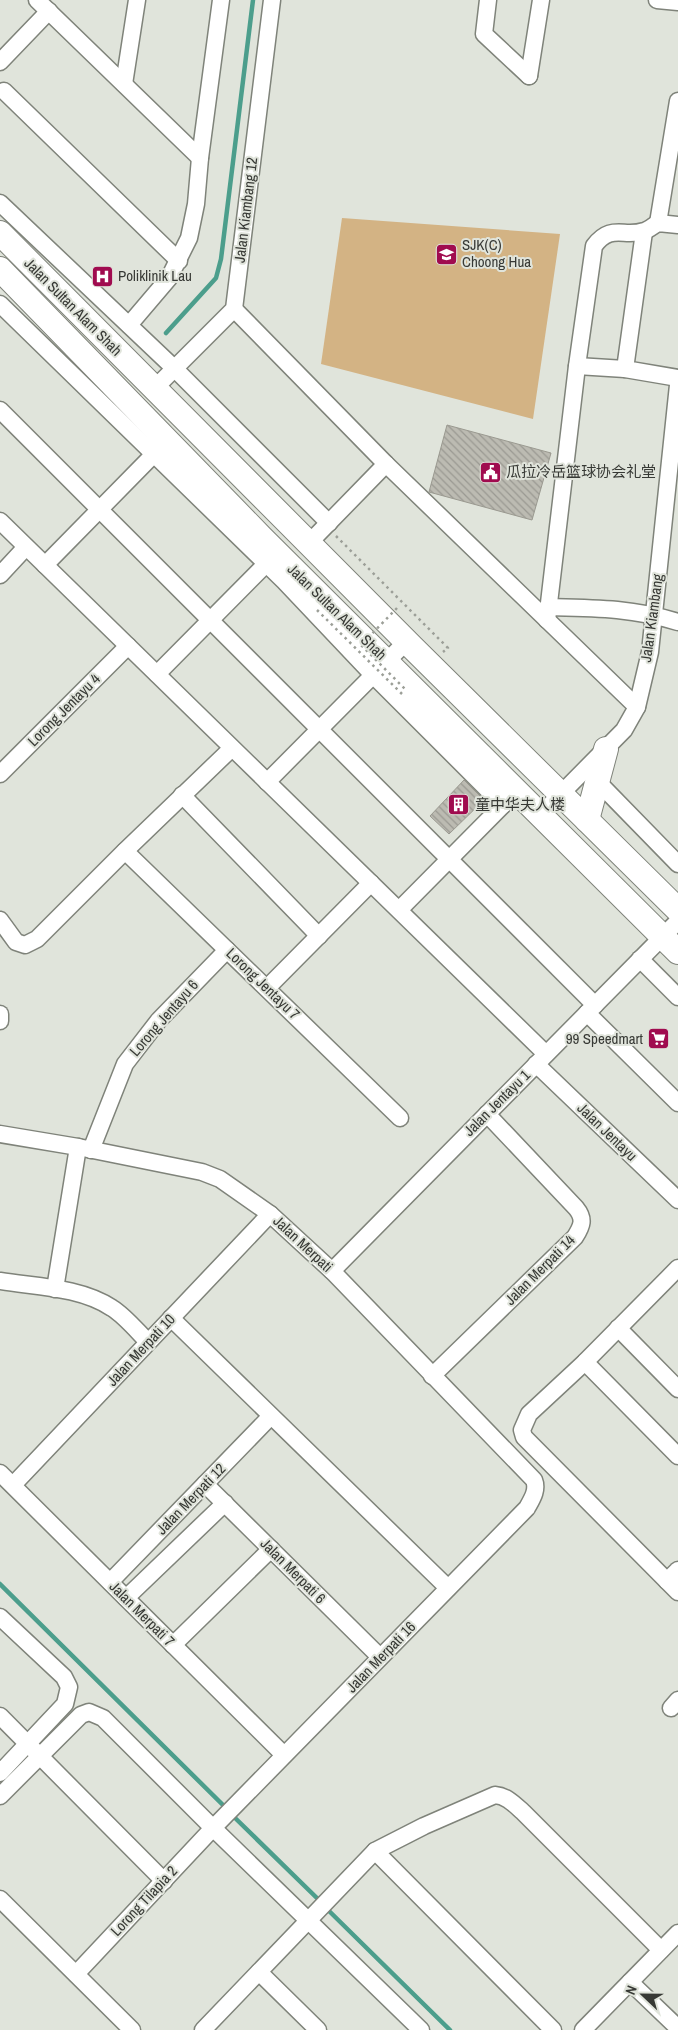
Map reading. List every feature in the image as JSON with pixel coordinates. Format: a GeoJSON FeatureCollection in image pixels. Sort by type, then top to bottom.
{"type":"FeatureCollection","features":[{"type":"Feature","properties":{"kind":"highway","name":"Jalan Sultan Alam Shah"},"geometry":{"type":"LineString","coordinates":[[0,233],[678,910]]}},
{"type":"Feature","properties":{"kind":"highway","name":"Jalan Sultan Alam Shah"},"geometry":{"type":"LineString","coordinates":[[0,269],[161,447],[510,798],[540,814],[673,936]]}},
{"type":"Feature","properties":{"kind":"highway"},"geometry":{"type":"LineString","coordinates":[[587,820],[606,749]]}},
{"type":"Feature","properties":{"kind":"street"},"geometry":{"type":"LineString","coordinates":[[124,84],[137,0]]}},
{"type":"Feature","properties":{"kind":"street"},"geometry":{"type":"LineString","coordinates":[[129,325],[169,278],[189,238],[196,204],[200,158],[221,0]]}},
{"type":"Feature","properties":{"kind":"street","name":"Jalan Kiambang 12"},"geometry":{"type":"LineString","coordinates":[[234,309],[272,0]]}},
{"type":"Feature","properties":{"kind":"street"},"geometry":{"type":"LineString","coordinates":[[488,0],[484,34],[529,76],[541,0]]}},
{"type":"Feature","properties":{"kind":"street"},"geometry":{"type":"LineString","coordinates":[[657,0],[678,2]]}},
{"type":"Feature","properties":{"kind":"street"},"geometry":{"type":"LineString","coordinates":[[0,62],[43,6],[200,158]]}},
{"type":"Feature","properties":{"kind":"street"},"geometry":{"type":"LineString","coordinates":[[1,91],[179,261]]}},
{"type":"Feature","properties":{"kind":"street"},"geometry":{"type":"LineString","coordinates":[[625,369],[651,227],[678,101]]}},
{"type":"Feature","properties":{"kind":"street"},"geometry":{"type":"LineString","coordinates":[[0,203],[174,368],[328,524]]}},
{"type":"Feature","properties":{"kind":"street"},"geometry":{"type":"LineString","coordinates":[[548,613],[577,366],[594,246],[600,238],[610,233],[651,227],[678,226]]}},
{"type":"Feature","properties":{"kind":"street"},"geometry":{"type":"LineString","coordinates":[[20,291],[1,308],[161,447],[266,564],[380,668]]}},
{"type":"Feature","properties":{"kind":"street"},"geometry":{"type":"LineString","coordinates":[[155,388],[234,309],[386,464],[548,613],[637,707]]}},
{"type":"Feature","properties":{"kind":"street"},"geometry":{"type":"LineString","coordinates":[[577,366],[625,369],[678,378]]}},
{"type":"Feature","properties":{"kind":"street","name":"Jalan Kiambang"},"geometry":{"type":"LineString","coordinates":[[540,814],[624,730],[637,707],[650,652],[678,385]]}},
{"type":"Feature","properties":{"kind":"street"},"geometry":{"type":"LineString","coordinates":[[0,410],[449,859],[678,1104]]}},
{"type":"Feature","properties":{"kind":"street"},"geometry":{"type":"LineString","coordinates":[[45,565],[161,447]]}},
{"type":"Feature","properties":{"kind":"street"},"geometry":{"type":"LineString","coordinates":[[309,543],[386,464]]}},
{"type":"Feature","properties":{"kind":"street","name":"Jalan Jentayu"},"geometry":{"type":"LineString","coordinates":[[0,521],[399,910],[678,1200]]}},
{"type":"Feature","properties":{"kind":"street"},"geometry":{"type":"LineString","coordinates":[[0,575],[26,547]]}},
{"type":"Feature","properties":{"kind":"street"},"geometry":{"type":"LineString","coordinates":[[157,674],[266,564]]}},
{"type":"Feature","properties":{"kind":"street"},"geometry":{"type":"LineString","coordinates":[[548,613],[615,608],[654,615],[678,622]]}},
{"type":"Feature","properties":{"kind":"street"},"geometry":{"type":"LineString","coordinates":[[267,782],[407,641]]}},
{"type":"Feature","properties":{"kind":"street","name":"Lorong Jentayu 4"},"geometry":{"type":"LineString","coordinates":[[0,774],[128,646]]}},
{"type":"Feature","properties":{"kind":"street"},"geometry":{"type":"LineString","coordinates":[[0,920],[16,942],[25,944],[37,939],[232,748]]}},
{"type":"Feature","properties":{"kind":"street"},"geometry":{"type":"LineString","coordinates":[[597,781],[678,864]]}},
{"type":"Feature","properties":{"kind":"street"},"geometry":{"type":"LineString","coordinates":[[182,795],[319,936]]}},
{"type":"Feature","properties":{"kind":"street"},"geometry":{"type":"LineString","coordinates":[[399,910],[510,798]]}},
{"type":"Feature","properties":{"kind":"street","name":"Lorong Jentayu 7"},"geometry":{"type":"LineString","coordinates":[[125,851],[400,1118]]}},
{"type":"Feature","properties":{"kind":"street"},"geometry":{"type":"LineString","coordinates":[[267,988],[371,883]]}},
{"type":"Feature","properties":{"kind":"street","name":"Jalan Jentayu 1"},"geometry":{"type":"LineString","coordinates":[[332,1271],[640,959],[673,936]]}},
{"type":"Feature","properties":{"kind":"street","name":"Lorong Jentayu 6"},"geometry":{"type":"LineString","coordinates":[[55,1289],[84,1148],[125,1064],[159,1020],[227,950]]}},
{"type":"Feature","properties":{"kind":"street"},"geometry":{"type":"LineString","coordinates":[[640,959],[678,997]]}},
{"type":"Feature","properties":{"kind":"street"},"geometry":{"type":"LineString","coordinates":[[0,1014],[0,1019]]}},
{"type":"Feature","properties":{"kind":"street","name":"Jalan Merpati 14"},"geometry":{"type":"LineString","coordinates":[[432,1376],[575,1237],[582,1227],[582,1219],[576,1208],[487,1114]]}},
{"type":"Feature","properties":{"kind":"street","name":"Jalan Merpati"},"geometry":{"type":"LineString","coordinates":[[0,1134],[84,1148],[202,1172],[220,1179],[270,1214],[332,1271],[534,1480]]}},
{"type":"Feature","properties":{"kind":"street","name":"Jalan Merpati 10"},"geometry":{"type":"LineString","coordinates":[[12,1486],[270,1214]]}},
{"type":"Feature","properties":{"kind":"street"},"geometry":{"type":"LineString","coordinates":[[674,1581],[524,1437],[522,1430],[529,1414],[585,1362],[678,1268]]}},
{"type":"Feature","properties":{"kind":"street"},"geometry":{"type":"LineString","coordinates":[[0,1281],[85,1294],[114,1309],[148,1342]]}},
{"type":"Feature","properties":{"kind":"street"},"geometry":{"type":"LineString","coordinates":[[171,1318],[448,1588]]}},
{"type":"Feature","properties":{"kind":"street"},"geometry":{"type":"LineString","coordinates":[[618,1328],[678,1389]]}},
{"type":"Feature","properties":{"kind":"street"},"geometry":{"type":"LineString","coordinates":[[585,1362],[678,1456]]}},
{"type":"Feature","properties":{"kind":"street","name":"Jalan Merpati 12"},"geometry":{"type":"LineString","coordinates":[[110,1582],[271,1416]]}},
{"type":"Feature","properties":{"kind":"street","name":"Jalan Merpati 7"},"geometry":{"type":"LineString","coordinates":[[0,1473],[284,1756]]}},
{"type":"Feature","properties":{"kind":"street","name":"Jalan Merpati 16"},"geometry":{"type":"LineString","coordinates":[[219,1823],[526,1508],[535,1491],[536,1485],[534,1480]]}},
{"type":"Feature","properties":{"kind":"street","name":"Jalan Merpati 6"},"geometry":{"type":"LineString","coordinates":[[206,1484],[380,1658]]}},
{"type":"Feature","properties":{"kind":"street","name":"Jalan Merpati 12"},"geometry":{"type":"LineString","coordinates":[[126,1598],[225,1503]]}},
{"type":"Feature","properties":{"kind":"street"},"geometry":{"type":"LineString","coordinates":[[173,1645],[270,1549]]}},
{"type":"Feature","properties":{"kind":"street"},"geometry":{"type":"LineString","coordinates":[[0,1617],[64,1678],[69,1687],[69,1696],[65,1704],[0,1796]]}},
{"type":"Feature","properties":{"kind":"street"},"geometry":{"type":"LineString","coordinates":[[0,1773],[81,1715],[89,1712],[103,1718],[219,1823],[309,1920],[421,2030]]}},
{"type":"Feature","properties":{"kind":"street"},"geometry":{"type":"LineString","coordinates":[[0,1716],[164,1881]]}},
{"type":"Feature","properties":{"kind":"street"},"geometry":{"type":"LineString","coordinates":[[203,2030],[376,1851],[494,1795],[503,1796],[523,1812],[661,1950]]}},
{"type":"Feature","properties":{"kind":"street","name":"Lorong Tilapia 2"},"geometry":{"type":"LineString","coordinates":[[76,1974],[219,1823]]}},
{"type":"Feature","properties":{"kind":"street"},"geometry":{"type":"LineString","coordinates":[[376,1851],[553,2030]]}},
{"type":"Feature","properties":{"kind":"street"},"geometry":{"type":"LineString","coordinates":[[0,1899],[76,1974],[128,2029]]}},
{"type":"Feature","properties":{"kind":"street"},"geometry":{"type":"LineString","coordinates":[[583,2030],[677,1936]]}},
{"type":"Feature","properties":{"kind":"street"},"geometry":{"type":"LineString","coordinates":[[259,1972],[318,2030]]}},
{"type":"Feature","properties":{"kind":"street"},"geometry":{"type":"LineString","coordinates":[[630,1982],[678,2028]]}},
{"type":"Feature","properties":{"kind":"path"},"geometry":{"type":"LineString","coordinates":[[328,524],[362,563],[448,648]]}},
{"type":"Feature","properties":{"kind":"path"},"geometry":{"type":"LineString","coordinates":[[397,608],[361,646],[406,690]]}},
{"type":"Feature","properties":{"kind":"path"},"geometry":{"type":"LineString","coordinates":[[317,610],[402,694]]}},
{"type":"Feature","properties":{"kind":"shaded area"},"geometry":{"type":"Polygon","coordinates":[[[342,218],[560,234],[533,419],[321,364],[342,218]]]}},
{"type":"Feature","properties":{"kind":"building","name":"瓜拉冷岳篮球协会礼堂"},"geometry":{"type":"Polygon","coordinates":[[[447,425],[551,453],[532,520],[429,492],[447,425]]]}},
{"type":"Feature","properties":{"kind":"building","name":"童中华夫人楼"},"geometry":{"type":"Polygon","coordinates":[[[464,780],[484,800],[449,834],[430,816],[464,780]]]}},
{"type":"Feature","properties":{"kind":"waterway"},"geometry":{"type":"LineString","coordinates":[[166,333],[216,278],[221,259],[253,0]]}},
{"type":"Feature","properties":{"kind":"waterway"},"geometry":{"type":"LineString","coordinates":[[0,1584],[227,1809]]}},
{"type":"Feature","properties":{"kind":"waterway"},"geometry":{"type":"LineString","coordinates":[[232,1815],[321,1902]]}},
{"type":"Feature","properties":{"kind":"waterway"},"geometry":{"type":"LineString","coordinates":[[326,1908],[450,2030]]}},
{"type":"Feature","properties":{"kind":"place","name":"SJK(C) Choong Hua"},"geometry":{"type":"Point","coordinates":[446,254]}},
{"type":"Feature","properties":{"kind":"place","name":"Poliklinik Lau"},"geometry":{"type":"Point","coordinates":[102,276]}},
{"type":"Feature","properties":{"kind":"place","name":"瓜拉冷岳篮球协会礼堂"},"geometry":{"type":"Point","coordinates":[490,472]}},
{"type":"Feature","properties":{"kind":"place","name":"童中华夫人楼"},"geometry":{"type":"Point","coordinates":[459,805]}},
{"type":"Feature","properties":{"kind":"place","name":"99 Speedmart"},"geometry":{"type":"Point","coordinates":[659,1039]}}]}
